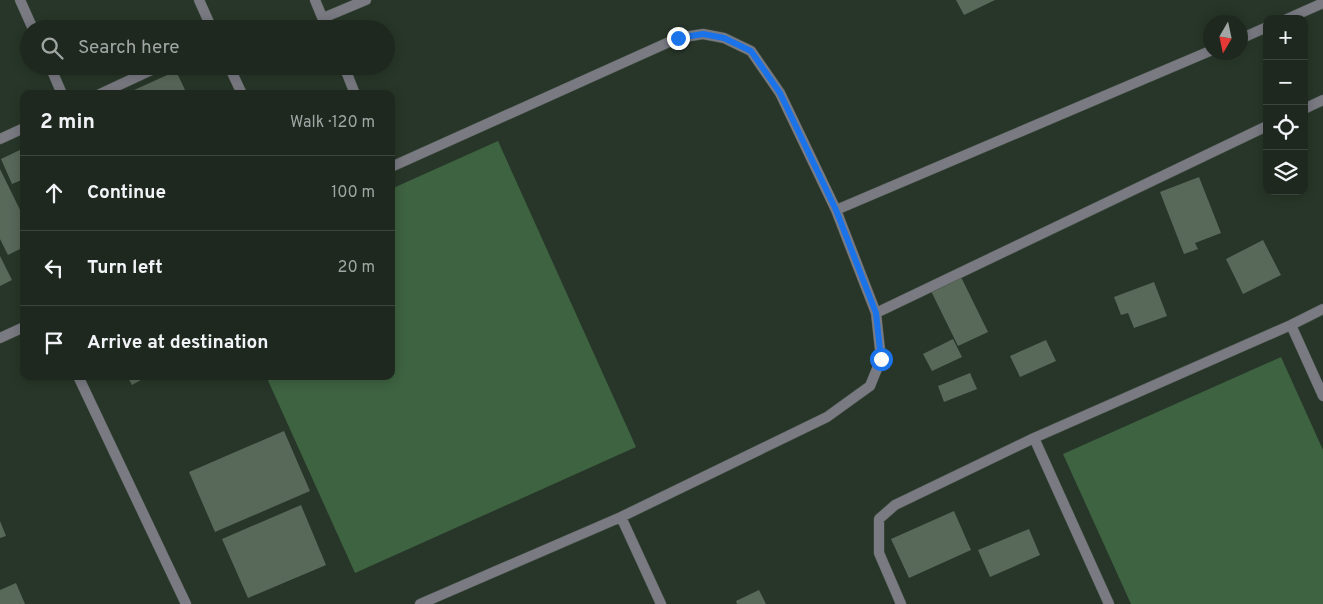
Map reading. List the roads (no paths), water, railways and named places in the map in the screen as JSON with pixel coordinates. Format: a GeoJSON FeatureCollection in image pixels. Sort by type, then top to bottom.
{"type":"FeatureCollection","features":[{"type":"Feature","properties":{"kind":"street"},"geometry":{"type":"LineString","coordinates":[[20,0],[29,20]]}},
{"type":"Feature","properties":{"kind":"street"},"geometry":{"type":"LineString","coordinates":[[199,0],[208,20]]}},
{"type":"Feature","properties":{"kind":"street"},"geometry":{"type":"LineString","coordinates":[[315,0],[323,18],[366,0]]}},
{"type":"Feature","properties":{"kind":"street"},"geometry":{"type":"LineString","coordinates":[[1297,15],[1323,4]]}},
{"type":"Feature","properties":{"kind":"street"},"geometry":{"type":"LineString","coordinates":[[1248,35],[1263,29]]}},
{"type":"Feature","properties":{"kind":"street"},"geometry":{"type":"LineString","coordinates":[[395,165],[678,38],[703,34],[724,38],[751,51],[780,93],[836,210],[876,313],[881,359],[870,386],[827,417],[621,517],[420,604]]}},
{"type":"Feature","properties":{"kind":"street"},"geometry":{"type":"LineString","coordinates":[[836,210],[1203,54]]}},
{"type":"Feature","properties":{"kind":"street"},"geometry":{"type":"LineString","coordinates":[[54,75],[60,90]]}},
{"type":"Feature","properties":{"kind":"street"},"geometry":{"type":"LineString","coordinates":[[109,90],[141,75]]}},
{"type":"Feature","properties":{"kind":"street"},"geometry":{"type":"LineString","coordinates":[[233,75],[240,90]]}},
{"type":"Feature","properties":{"kind":"street"},"geometry":{"type":"LineString","coordinates":[[348,75],[354,90]]}},
{"type":"Feature","properties":{"kind":"street"},"geometry":{"type":"LineString","coordinates":[[1308,107],[1323,100]]}},
{"type":"Feature","properties":{"kind":"street"},"geometry":{"type":"LineString","coordinates":[[876,313],[1263,128]]}},
{"type":"Feature","properties":{"kind":"street"},"geometry":{"type":"LineString","coordinates":[[0,139],[20,130]]}},
{"type":"Feature","properties":{"kind":"street"},"geometry":{"type":"LineString","coordinates":[[901,604],[879,553],[879,519],[895,505],[1034,438],[1291,325],[1323,309]]}},
{"type":"Feature","properties":{"kind":"street"},"geometry":{"type":"LineString","coordinates":[[1291,325],[1323,396]]}},
{"type":"Feature","properties":{"kind":"street"},"geometry":{"type":"LineString","coordinates":[[0,338],[20,329]]}},
{"type":"Feature","properties":{"kind":"street"},"geometry":{"type":"LineString","coordinates":[[80,380],[186,604]]}},
{"type":"Feature","properties":{"kind":"street"},"geometry":{"type":"LineString","coordinates":[[1034,438],[1109,604]]}},
{"type":"Feature","properties":{"kind":"street"},"geometry":{"type":"LineString","coordinates":[[621,517],[661,604]]}}]}
